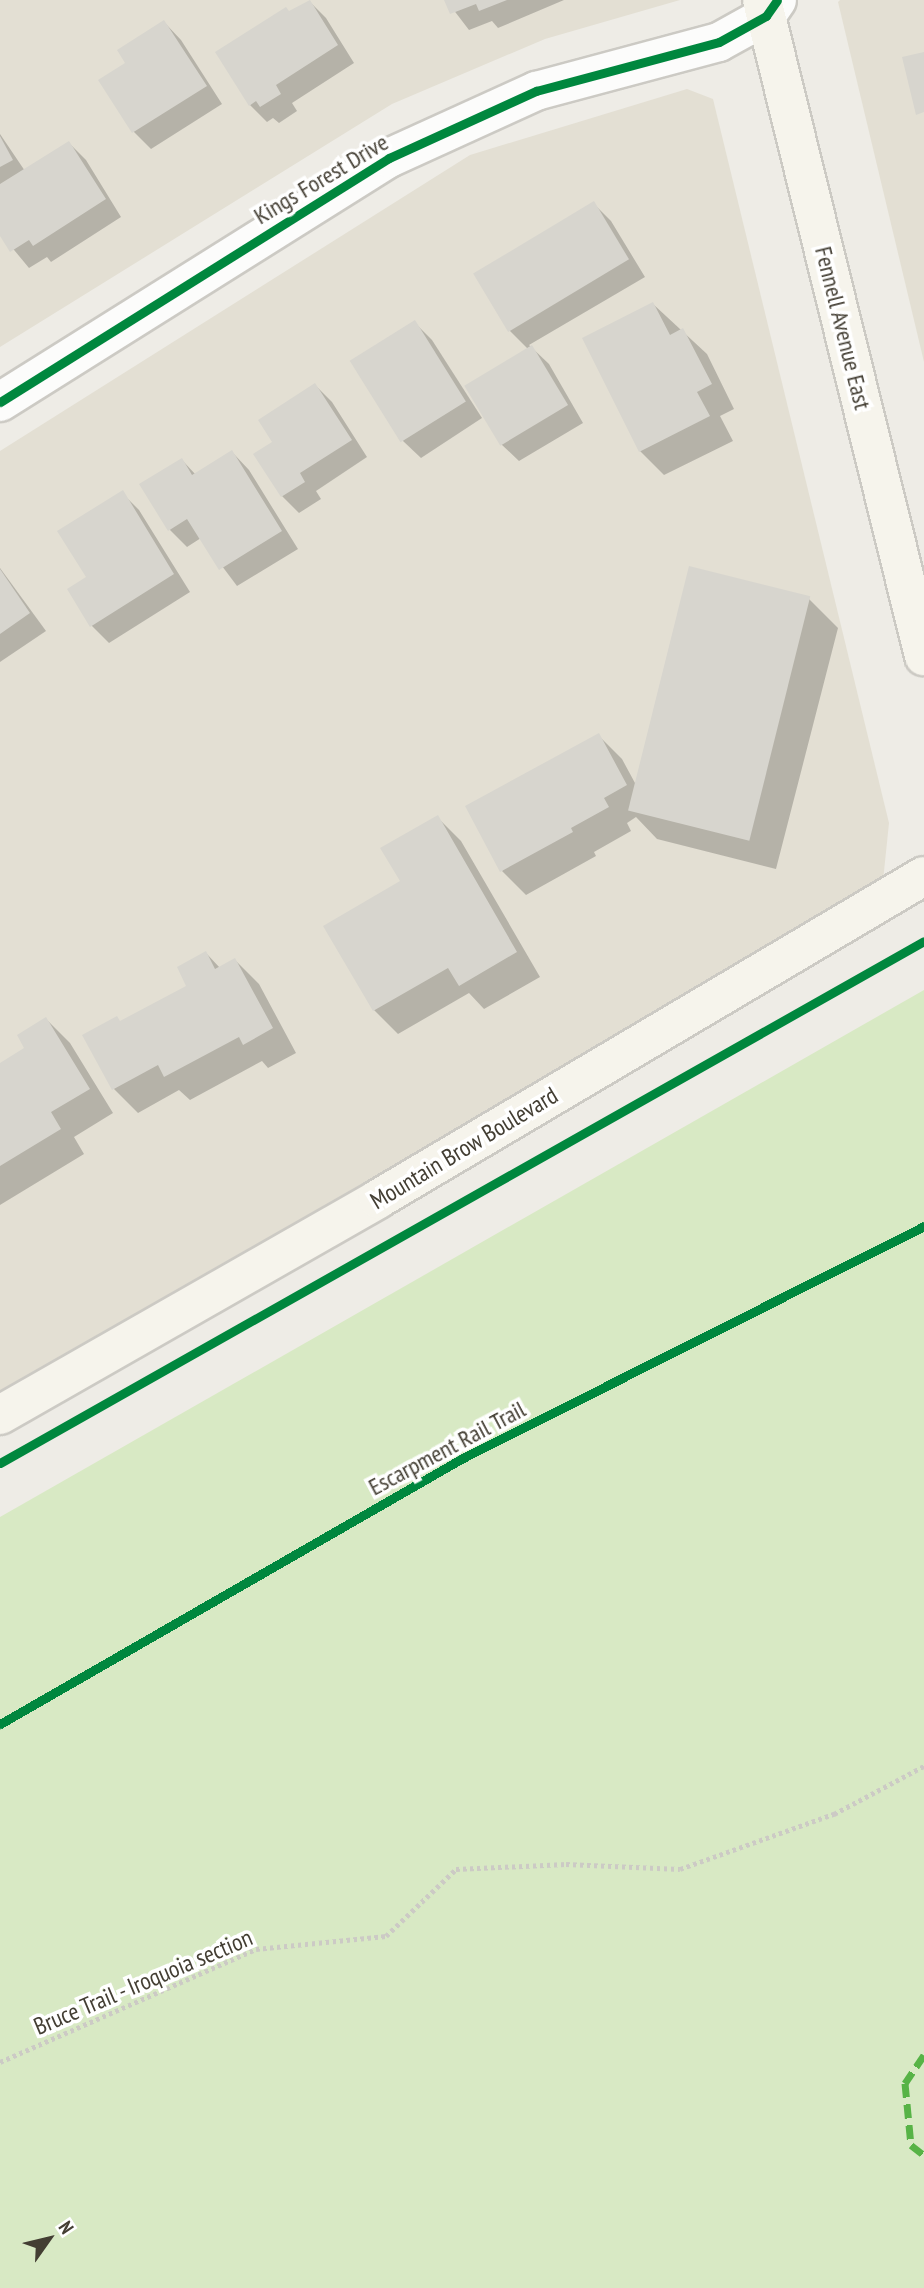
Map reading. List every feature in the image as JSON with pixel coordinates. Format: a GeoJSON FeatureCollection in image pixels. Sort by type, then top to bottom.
{"type":"FeatureCollection","features":[{"type":"Feature","properties":{"kind":"main road","name":"Fennell Avenue East"},"geometry":{"type":"LineString","coordinates":[[768,5],[924,656]]}},
{"type":"Feature","properties":{"kind":"main road","name":"Mountain Brow Boulevard"},"geometry":{"type":"LineString","coordinates":[[0,1415],[378,1199],[924,876]]}},
{"type":"Feature","properties":{"kind":"street","name":"Kings Forest Drive"},"geometry":{"type":"LineString","coordinates":[[0,402],[389,158],[536,91],[719,42],[768,5]]}},
{"type":"Feature","properties":{"kind":"shaded area"},"geometry":{"type":"Polygon","coordinates":[[[0,0],[680,0],[545,39],[392,104],[0,347],[0,0]]]}},
{"type":"Feature","properties":{"kind":"shaded area"},"geometry":{"type":"Polygon","coordinates":[[[924,0],[924,362],[838,2],[924,0]]]}},
{"type":"Feature","properties":{"kind":"shaded area"},"geometry":{"type":"Polygon","coordinates":[[[687,89],[713,99],[889,823],[883,881],[0,1407],[0,451],[470,155],[687,89]]]}},
{"type":"Feature","properties":{"kind":"green space"},"geometry":{"type":"Polygon","coordinates":[[[924,990],[924,2288],[0,2288],[0,1517],[924,990]]]}},
{"type":"Feature","properties":{"kind":"building"},"geometry":{"type":"Polygon","coordinates":[[[310,0],[338,45],[276,85],[281,94],[260,107],[256,101],[249,106],[215,52],[286,7],[289,11],[310,0]]]}},
{"type":"Feature","properties":{"kind":"building"},"geometry":{"type":"Polygon","coordinates":[[[444,0],[507,0],[479,11],[476,4],[450,14],[444,0]]]}},
{"type":"Feature","properties":{"kind":"building"},"geometry":{"type":"Polygon","coordinates":[[[164,20],[207,86],[132,133],[98,80],[125,63],[117,50],[164,20]]]}},
{"type":"Feature","properties":{"kind":"building"},"geometry":{"type":"Polygon","coordinates":[[[924,52],[924,112],[916,115],[902,57],[924,52]]]}},
{"type":"Feature","properties":{"kind":"building"},"geometry":{"type":"Polygon","coordinates":[[[0,136],[13,160],[0,167],[0,136]]]}},
{"type":"Feature","properties":{"kind":"building"},"geometry":{"type":"Polygon","coordinates":[[[69,141],[106,199],[33,246],[29,240],[10,252],[0,236],[0,184],[69,141]]]}},
{"type":"Feature","properties":{"kind":"building"},"geometry":{"type":"Polygon","coordinates":[[[594,201],[629,259],[508,332],[473,274],[594,201]]]}},
{"type":"Feature","properties":{"kind":"building"},"geometry":{"type":"Polygon","coordinates":[[[653,302],[670,335],[683,328],[712,384],[697,392],[710,416],[639,452],[582,338],[653,302]]]}},
{"type":"Feature","properties":{"kind":"building"},"geometry":{"type":"Polygon","coordinates":[[[415,320],[466,401],[401,442],[350,361],[415,320]]]}},
{"type":"Feature","properties":{"kind":"building"},"geometry":{"type":"Polygon","coordinates":[[[532,345],[568,405],[500,446],[464,386],[532,345]]]}},
{"type":"Feature","properties":{"kind":"building"},"geometry":{"type":"Polygon","coordinates":[[[315,383],[352,440],[300,473],[305,482],[281,497],[253,454],[272,442],[258,420],[315,383]]]}},
{"type":"Feature","properties":{"kind":"building"},"geometry":{"type":"Polygon","coordinates":[[[232,450],[282,531],[219,570],[187,519],[168,531],[139,484],[182,458],[192,475],[232,450]]]}},
{"type":"Feature","properties":{"kind":"building"},"geometry":{"type":"Polygon","coordinates":[[[123,490],[174,574],[90,627],[67,589],[86,577],[57,531],[123,490]]]}},
{"type":"Feature","properties":{"kind":"building"},"geometry":{"type":"Polygon","coordinates":[[[689,566],[810,596],[749,841],[628,811],[689,566]]]}},
{"type":"Feature","properties":{"kind":"building"},"geometry":{"type":"Polygon","coordinates":[[[0,569],[30,613],[0,634],[0,569]]]}},
{"type":"Feature","properties":{"kind":"building"},"geometry":{"type":"Polygon","coordinates":[[[599,733],[627,785],[604,798],[609,807],[571,828],[573,832],[500,872],[465,806],[599,733]]]}},
{"type":"Feature","properties":{"kind":"building"},"geometry":{"type":"Polygon","coordinates":[[[438,815],[517,952],[459,986],[448,968],[373,1011],[323,926],[400,881],[380,848],[438,815]]]}},
{"type":"Feature","properties":{"kind":"building"},"geometry":{"type":"Polygon","coordinates":[[[206,951],[215,969],[235,958],[273,1028],[243,1045],[239,1037],[164,1077],[158,1065],[112,1090],[82,1035],[117,1016],[120,1021],[186,986],[177,967],[206,951]]]}},
{"type":"Feature","properties":{"kind":"building"},"geometry":{"type":"Polygon","coordinates":[[[46,1017],[90,1089],[51,1112],[61,1129],[0,1166],[0,1063],[24,1048],[17,1035],[46,1017]]]}},
{"type":"Feature","properties":{"kind":"marked path"},"geometry":{"type":"LineString","coordinates":[[924,2055],[905,2083],[911,2145],[924,2155]]}},
{"type":"Feature","properties":{"kind":"cycle path"},"geometry":{"type":"LineString","coordinates":[[0,402],[389,158],[536,91],[719,42],[766,16],[777,0]]}},
{"type":"Feature","properties":{"kind":"cycle path"},"geometry":{"type":"LineString","coordinates":[[0,1463],[924,941]]}},
{"type":"Feature","properties":{"kind":"cycle path","name":"Escarpment Rail Trail"},"geometry":{"type":"LineString","coordinates":[[0,1724],[461,1459],[924,1226]]}}]}
